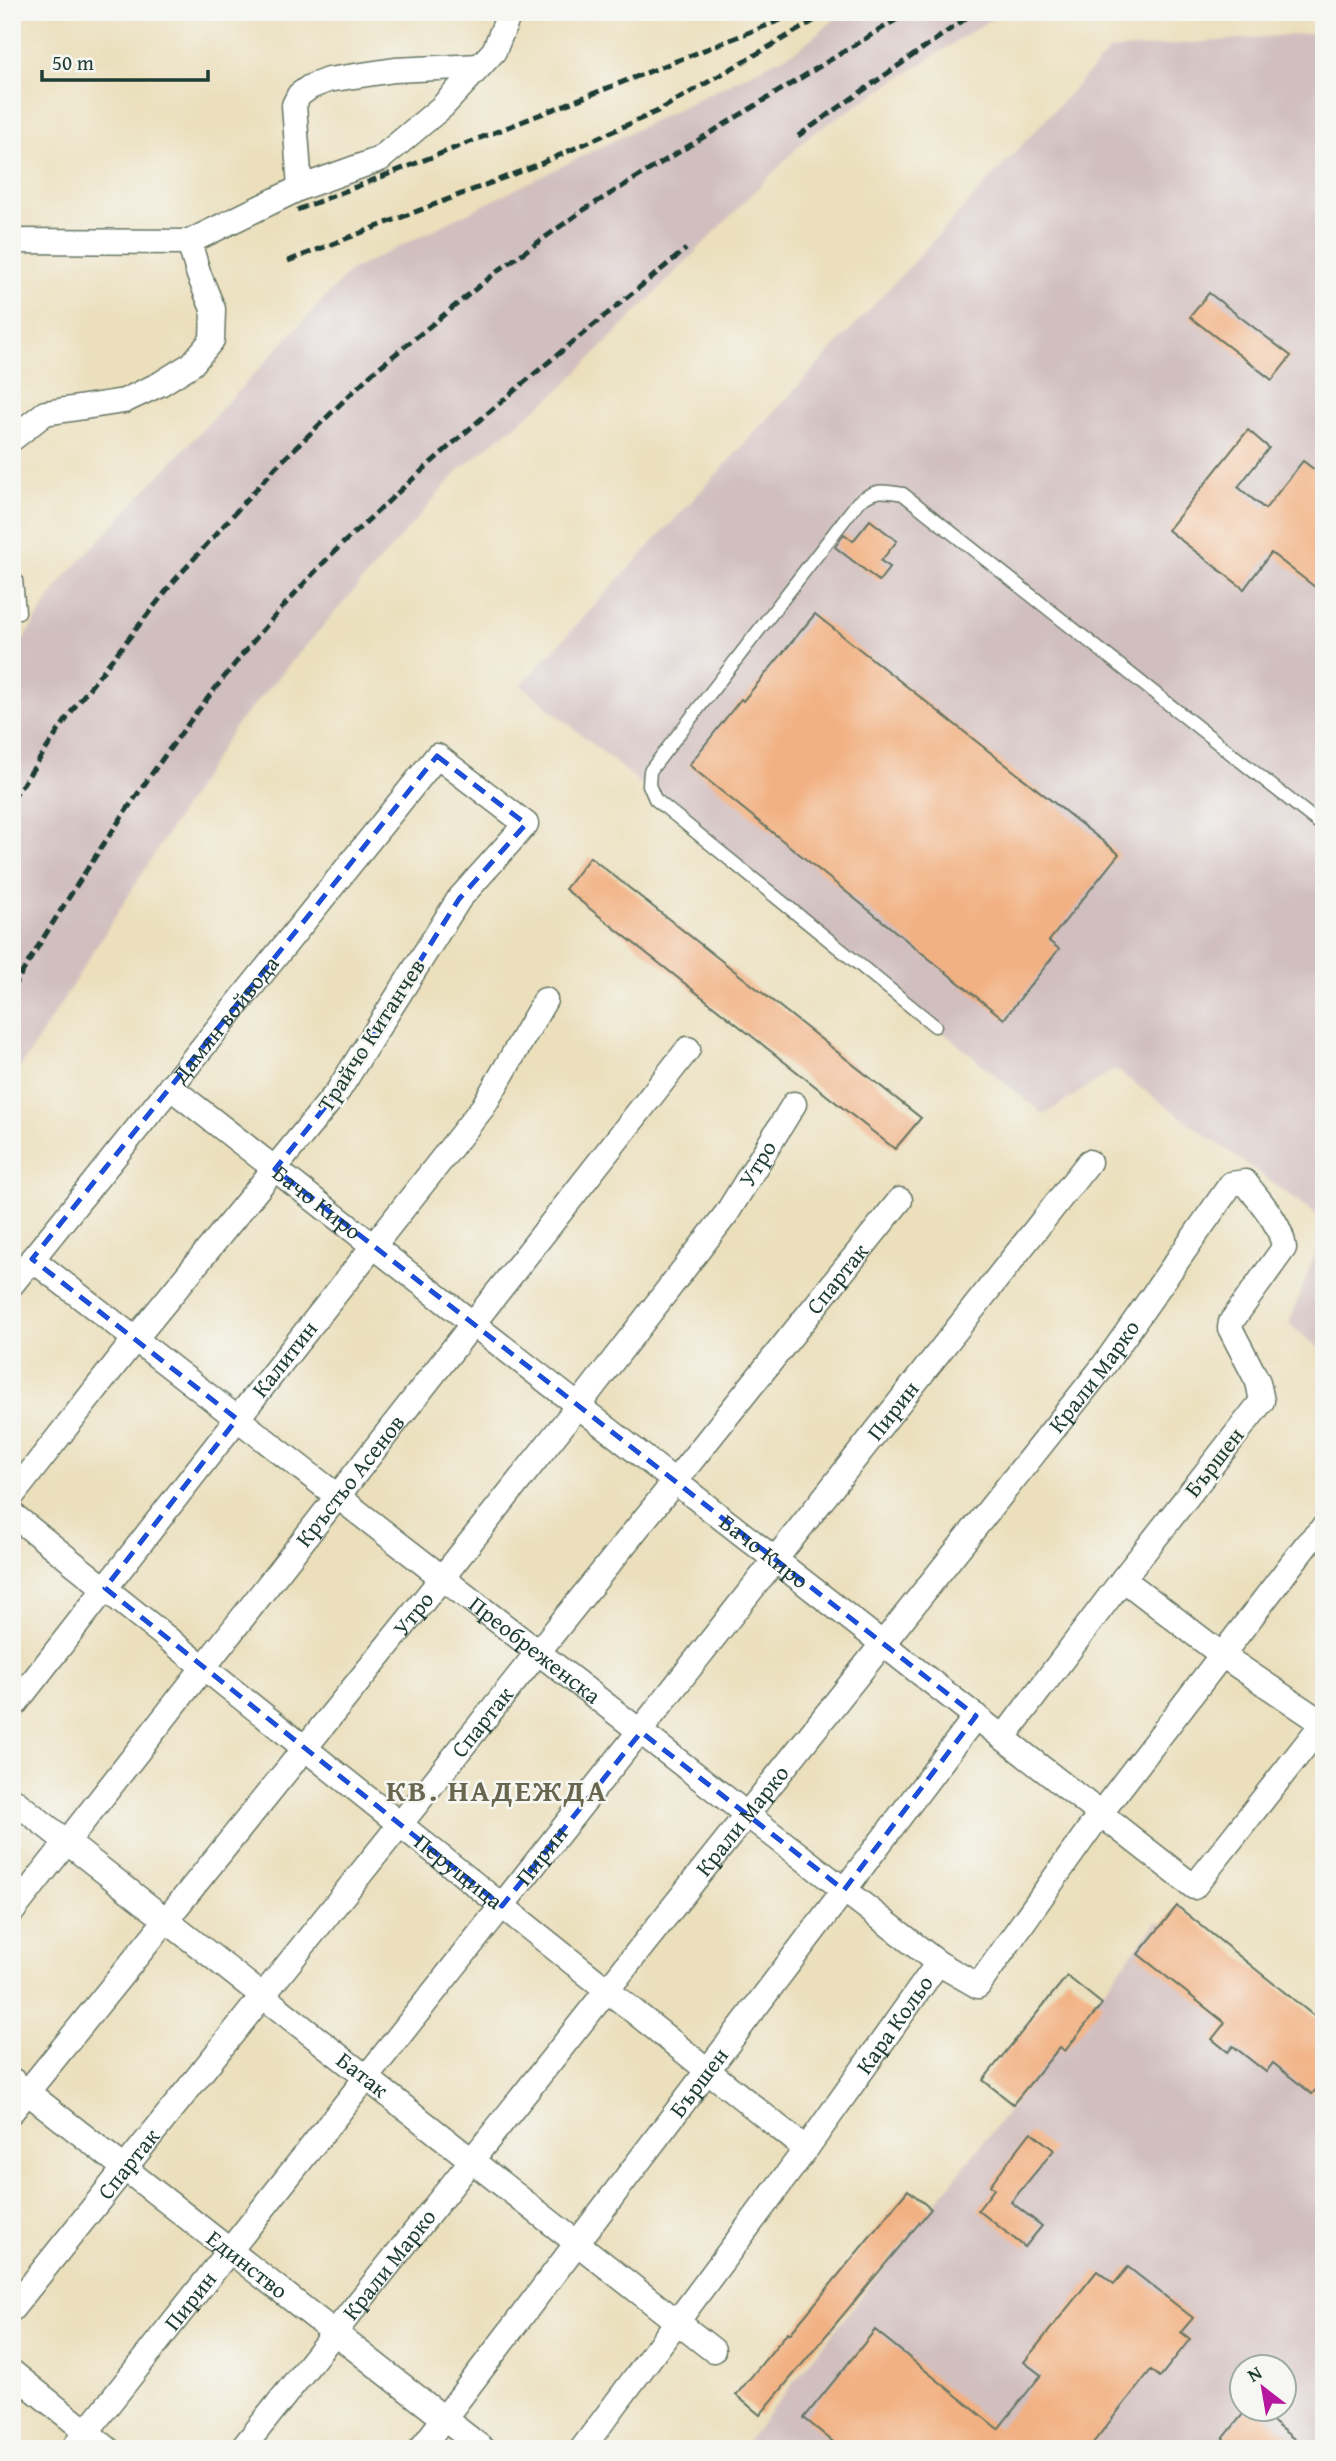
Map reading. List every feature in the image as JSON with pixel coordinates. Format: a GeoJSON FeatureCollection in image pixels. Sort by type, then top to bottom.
{"type":"FeatureCollection","features":[{"type":"Feature","properties":{"kind":"street"},"geometry":{"type":"LineString","coordinates":[[12,241],[189,242],[300,188],[380,159],[442,107],[494,51],[510,12]]}},
{"type":"Feature","properties":{"kind":"street"},"geometry":{"type":"LineString","coordinates":[[300,188],[294,105],[299,95],[310,87],[328,80],[395,70],[480,66]]}},
{"type":"Feature","properties":{"kind":"street"},"geometry":{"type":"LineString","coordinates":[[12,439],[44,413],[124,401],[160,384],[192,364],[212,340],[213,309],[189,242]]}},
{"type":"Feature","properties":{"kind":"street","name":"Дамян войвода"},"geometry":{"type":"LineString","coordinates":[[12,1284],[437,756]]}},
{"type":"Feature","properties":{"kind":"street","name":"Трайчо Китанчев"},"geometry":{"type":"LineString","coordinates":[[12,1496],[135,1339],[338,1091],[459,899],[526,824],[437,756]]}},
{"type":"Feature","properties":{"kind":"street","name":"Калитин"},"geometry":{"type":"LineString","coordinates":[[12,1708],[483,1107],[545,1000]]}},
{"type":"Feature","properties":{"kind":"street","name":"Кръстьо Асенов"},"geometry":{"type":"LineString","coordinates":[[12,1912],[688,1049]]}},
{"type":"Feature","properties":{"kind":"street","name":"Бачо Киро"},"geometry":{"type":"LineString","coordinates":[[170,1087],[1194,1887],[1323,1723]]}},
{"type":"Feature","properties":{"kind":"street","name":"Утро"},"geometry":{"type":"LineString","coordinates":[[18,2095],[165,1919],[578,1406],[727,1213],[794,1104]]}},
{"type":"Feature","properties":{"kind":"street","name":"Пирин"},"geometry":{"type":"LineString","coordinates":[[80,2440],[776,1561],[1088,1162]]}},
{"type":"Feature","properties":{"kind":"street","name":"Бършен"},"geometry":{"type":"LineString","coordinates":[[1003,1738],[1262,1402],[1258,1382],[1230,1328],[1231,1322],[1284,1248],[1282,1236],[1245,1182],[1231,1184]]}},
{"type":"Feature","properties":{"kind":"street","name":"Крали Марко"},"geometry":{"type":"LineString","coordinates":[[242,2449],[1102,1368],[1231,1184]]}},
{"type":"Feature","properties":{"kind":"street","name":"Спартак"},"geometry":{"type":"LineString","coordinates":[[12,2309],[900,1200]]}},
{"type":"Feature","properties":{"kind":"street","name":"Преобреженска"},"geometry":{"type":"LineString","coordinates":[[32,1259],[938,1963]]}},
{"type":"Feature","properties":{"kind":"street","name":"Перущица"},"geometry":{"type":"LineString","coordinates":[[12,1514],[806,2149]]}},
{"type":"Feature","properties":{"kind":"street","name":"Кара Кольо"},"geometry":{"type":"LineString","coordinates":[[582,2449],[806,2149],[938,1963],[978,1986],[1100,1814],[1307,1544],[1324,1527]]}},
{"type":"Feature","properties":{"kind":"street"},"geometry":{"type":"LineString","coordinates":[[1123,1579],[1222,1655],[1323,1723]]}},
{"type":"Feature","properties":{"kind":"street","name":"Бършен"},"geometry":{"type":"LineString","coordinates":[[421,2449],[976,1716]]}},
{"type":"Feature","properties":{"kind":"street","name":"Батак"},"geometry":{"type":"LineString","coordinates":[[12,1798],[713,2350]]}},
{"type":"Feature","properties":{"kind":"street","name":"Единство"},"geometry":{"type":"LineString","coordinates":[[18,2095],[125,2168],[483,2449]]}},
{"type":"Feature","properties":{"kind":"street"},"geometry":{"type":"LineString","coordinates":[[12,2372],[80,2440],[108,2449]]}},
{"type":"Feature","properties":{"kind":"lane"},"geometry":{"type":"LineString","coordinates":[[935,1026],[655,799],[649,785],[650,771],[858,502],[872,492],[884,490],[903,494],[1324,827]]}},
{"type":"Feature","properties":{"kind":"lane"},"geometry":{"type":"LineString","coordinates":[[12,574],[16,580],[19,612]]}},
{"type":"Feature","properties":{"kind":"highlighted area"},"geometry":{"type":"Polygon","coordinates":[[[437,756],[526,824],[459,899],[338,1091],[275,1169],[976,1716],[844,1890],[641,1732],[502,1906],[105,1588],[237,1419],[32,1259],[437,756]]]}},
{"type":"Feature","properties":{"kind":"shaded area"},"geometry":{"type":"Polygon","coordinates":[[[844,12],[1002,12],[809,136],[563,387],[460,469],[233,729],[12,1081],[12,657],[63,579],[350,271],[797,50],[844,12]]]}},
{"type":"Feature","properties":{"kind":"shaded area"},"geometry":{"type":"Polygon","coordinates":[[[1324,32],[1324,1220],[1115,1069],[1044,1115],[521,685],[1110,50],[1324,32]]]}},
{"type":"Feature","properties":{"kind":"shaded area"},"geometry":{"type":"Polygon","coordinates":[[[1324,1229],[1324,1352],[1289,1324],[1324,1229]]]}},
{"type":"Feature","properties":{"kind":"shaded area"},"geometry":{"type":"Polygon","coordinates":[[[1158,1921],[1324,2048],[1324,2449],[741,2449],[1158,1921]]]}},
{"type":"Feature","properties":{"kind":"building"},"geometry":{"type":"Polygon","coordinates":[[[1209,293],[1291,356],[1272,380],[1190,317],[1209,293]]]}},
{"type":"Feature","properties":{"kind":"building"},"geometry":{"type":"Polygon","coordinates":[[[1248,430],[1269,448],[1238,487],[1265,509],[1303,461],[1324,477],[1324,594],[1271,553],[1244,589],[1168,530],[1248,430]]]}},
{"type":"Feature","properties":{"kind":"building"},"geometry":{"type":"Polygon","coordinates":[[[870,520],[897,541],[881,561],[890,567],[879,581],[835,547],[844,534],[853,541],[870,520]]]}},
{"type":"Feature","properties":{"kind":"building"},"geometry":{"type":"Polygon","coordinates":[[[815,614],[1119,854],[1049,941],[1059,949],[1004,1019],[689,765],[741,699],[743,701],[815,614]]]}},
{"type":"Feature","properties":{"kind":"building"},"geometry":{"type":"Polygon","coordinates":[[[590,857],[921,1118],[895,1149],[565,889],[590,857]]]}},
{"type":"Feature","properties":{"kind":"building"},"geometry":{"type":"Polygon","coordinates":[[[1177,1906],[1324,2024],[1324,2079],[1312,2094],[1273,2063],[1266,2072],[1233,2046],[1228,2052],[1212,2039],[1225,2023],[1138,1954],[1177,1906]]]}},
{"type":"Feature","properties":{"kind":"building"},"geometry":{"type":"Polygon","coordinates":[[[1067,1976],[1102,2004],[1065,2051],[1060,2047],[1013,2104],[983,2080],[1067,1976]]]}},
{"type":"Feature","properties":{"kind":"building"},"geometry":{"type":"Polygon","coordinates":[[[1031,2132],[1054,2150],[1011,2202],[1042,2226],[1025,2247],[978,2210],[994,2189],[990,2185],[1031,2132]]]}},
{"type":"Feature","properties":{"kind":"building"},"geometry":{"type":"Polygon","coordinates":[[[908,2190],[931,2209],[760,2415],[736,2395],[788,2332],[790,2334],[908,2190]]]}},
{"type":"Feature","properties":{"kind":"building"},"geometry":{"type":"Polygon","coordinates":[[[1128,2267],[1193,2318],[1181,2332],[1190,2339],[1160,2377],[1151,2370],[1088,2449],[842,2449],[804,2418],[875,2330],[998,2429],[1041,2375],[1024,2362],[1097,2271],[1114,2284],[1128,2267]]]}},
{"type":"Feature","properties":{"kind":"building"},"geometry":{"type":"Polygon","coordinates":[[[1237,2422],[1273,2422],[1307,2449],[1215,2449],[1237,2422]]]}},
{"type":"Feature","properties":{"kind":"railway"},"geometry":{"type":"LineString","coordinates":[[297,210],[801,12]]}},
{"type":"Feature","properties":{"kind":"railway"},"geometry":{"type":"LineString","coordinates":[[288,261],[542,163],[658,111],[829,12]]}},
{"type":"Feature","properties":{"kind":"railway"},"geometry":{"type":"LineString","coordinates":[[12,800],[76,705],[174,581],[276,467],[371,374],[499,270],[582,211],[909,12]]}},
{"type":"Feature","properties":{"kind":"railway"},"geometry":{"type":"LineString","coordinates":[[798,136],[975,12]]}},
{"type":"Feature","properties":{"kind":"railway"},"geometry":{"type":"LineString","coordinates":[[12,989],[83,875],[159,763],[241,656],[285,605],[338,549],[464,434],[686,249]]}},
{"type":"Feature","properties":{"kind":"district","name":"КВ. НАДЕЖДА"},"geometry":{"type":"Point","coordinates":[497,1791]}}]}
